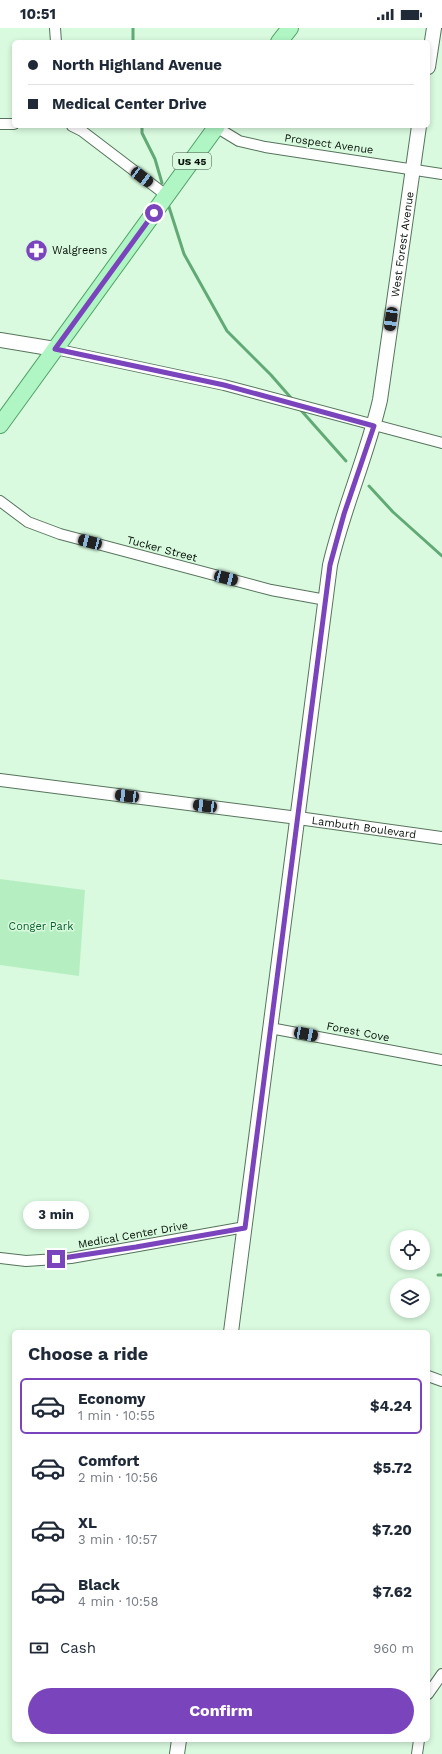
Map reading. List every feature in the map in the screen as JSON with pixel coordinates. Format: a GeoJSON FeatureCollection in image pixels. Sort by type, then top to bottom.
{"type":"FeatureCollection","features":[{"type":"Feature","properties":{"kind":"main road"},"geometry":{"type":"LineString","coordinates":[[280,40],[290,28]]}},
{"type":"Feature","properties":{"kind":"main road"},"geometry":{"type":"LineString","coordinates":[[430,54],[434,28]]}},
{"type":"Feature","properties":{"kind":"main road","name":"US 45"},"geometry":{"type":"LineString","coordinates":[[0,425],[215,128]]}},
{"type":"Feature","properties":{"kind":"main road","name":"West Forest Avenue"},"geometry":{"type":"LineString","coordinates":[[231,1330],[330,565],[337,536],[374,426],[380,400],[419,128]]}},
{"type":"Feature","properties":{"kind":"main road"},"geometry":{"type":"LineString","coordinates":[[0,340],[55,349]]}},
{"type":"Feature","properties":{"kind":"main road"},"geometry":{"type":"LineString","coordinates":[[177,1754],[178,1742]]}},
{"type":"Feature","properties":{"kind":"street"},"geometry":{"type":"LineString","coordinates":[[55,28],[56,40]]}},
{"type":"Feature","properties":{"kind":"street"},"geometry":{"type":"LineString","coordinates":[[0,124],[12,124]]}},
{"type":"Feature","properties":{"kind":"street"},"geometry":{"type":"LineString","coordinates":[[76,128],[82,131],[164,198]]}},
{"type":"Feature","properties":{"kind":"street","name":"Prospect Avenue"},"geometry":{"type":"LineString","coordinates":[[218,128],[238,141],[265,147],[442,174]]}},
{"type":"Feature","properties":{"kind":"street"},"geometry":{"type":"LineString","coordinates":[[55,349],[224,385],[442,443]]}},
{"type":"Feature","properties":{"kind":"street","name":"Tucker Street"},"geometry":{"type":"LineString","coordinates":[[0,501],[28,522],[60,534],[271,590],[326,600]]}},
{"type":"Feature","properties":{"kind":"street","name":"Lambuth Boulevard"},"geometry":{"type":"LineString","coordinates":[[0,780],[442,838]]}},
{"type":"Feature","properties":{"kind":"street","name":"Forest Cove"},"geometry":{"type":"LineString","coordinates":[[270,1028],[442,1060]]}},
{"type":"Feature","properties":{"kind":"street","name":"Medical Center Drive"},"geometry":{"type":"LineString","coordinates":[[0,1258],[26,1261],[71,1258],[245,1228]]}},
{"type":"Feature","properties":{"kind":"street"},"geometry":{"type":"LineString","coordinates":[[430,1377],[442,1381]]}},
{"type":"Feature","properties":{"kind":"street"},"geometry":{"type":"LineString","coordinates":[[430,1691],[442,1674]]}},
{"type":"Feature","properties":{"kind":"street"},"geometry":{"type":"LineString","coordinates":[[417,1754],[419,1742]]}},
{"type":"Feature","properties":{"kind":"green space","name":"Conger Park"},"geometry":{"type":"Polygon","coordinates":[[[0,879],[85,890],[79,976],[0,965],[0,879]]]}},
{"type":"Feature","properties":{"kind":"waterway"},"geometry":{"type":"LineString","coordinates":[[133,28],[133,40]]}},
{"type":"Feature","properties":{"kind":"waterway"},"geometry":{"type":"LineString","coordinates":[[142,128],[142,133],[155,159],[162,183]]}},
{"type":"Feature","properties":{"kind":"waterway"},"geometry":{"type":"LineString","coordinates":[[169,207],[184,254],[227,331],[271,375],[292,399]]}},
{"type":"Feature","properties":{"kind":"waterway"},"geometry":{"type":"LineString","coordinates":[[299,408],[346,461]]}},
{"type":"Feature","properties":{"kind":"waterway"},"geometry":{"type":"LineString","coordinates":[[369,486],[393,512],[442,556]]}},
{"type":"Feature","properties":{"kind":"place","name":"Walgreens"},"geometry":{"type":"Point","coordinates":[37,250]}},
{"type":"Feature","properties":{"kind":"route"},"geometry":{"type":"LineString","coordinates":[[56,1259],[71,1258],[245,1228],[330,565],[351,490],[374,426],[224,385],[55,349],[154,213]]}}]}
